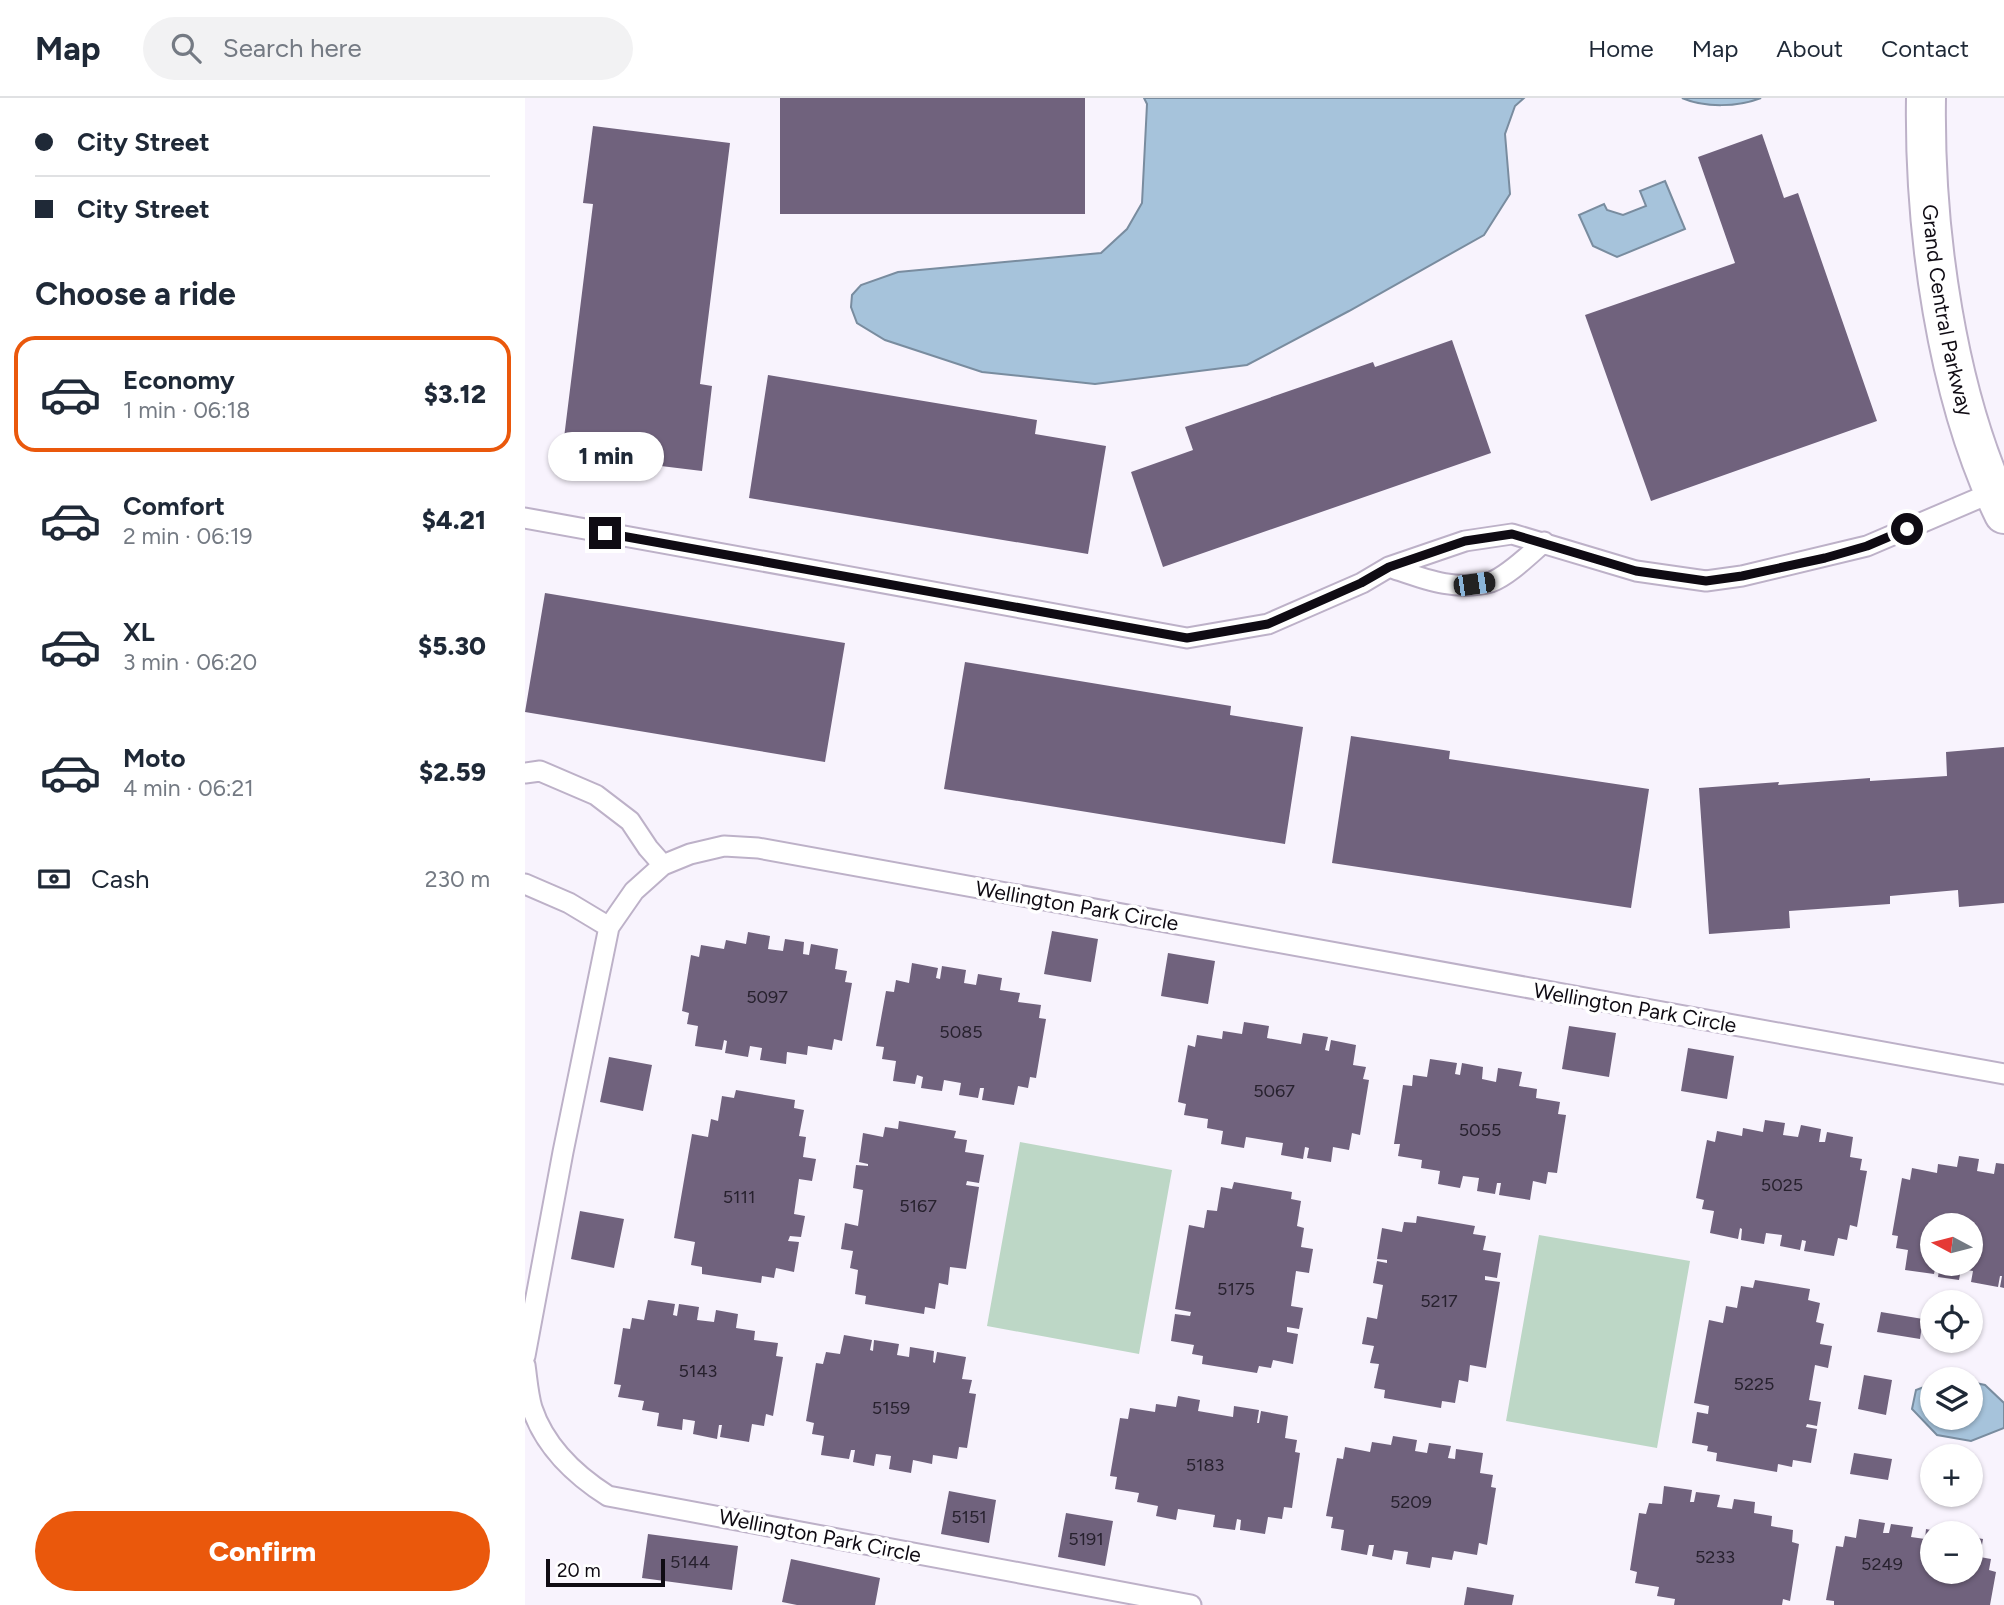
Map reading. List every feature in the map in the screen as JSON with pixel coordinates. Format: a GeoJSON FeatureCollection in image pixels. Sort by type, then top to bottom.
{"type":"FeatureCollection","features":[{"type":"Feature","properties":{"kind":"street","name":"Grand Central Parkway"},"geometry":{"type":"LineString","coordinates":[[1926,98],[1929,218],[1944,313],[1963,402],[2000,498]]}},
{"type":"Feature","properties":{"kind":"lane"},"geometry":{"type":"LineString","coordinates":[[525,518],[1187,638],[1268,624],[1361,583],[1389,567],[1465,541],[1512,534],[1636,571],[1706,581],[1742,576],[1867,546],[2000,498]]}},
{"type":"Feature","properties":{"kind":"lane"},"geometry":{"type":"LineString","coordinates":[[1389,567],[1456,587],[1493,581],[1544,542]]}},
{"type":"Feature","properties":{"kind":"lane"},"geometry":{"type":"LineString","coordinates":[[525,773],[540,771],[596,795],[630,821],[647,848],[663,865]]}},
{"type":"Feature","properties":{"kind":"lane","name":"Wellington Park Circle"},"geometry":{"type":"LineString","coordinates":[[525,1356],[557,1180],[609,927],[634,891],[663,865],[690,853],[724,846],[758,848],[2004,1074]]}},
{"type":"Feature","properties":{"kind":"lane"},"geometry":{"type":"LineString","coordinates":[[525,884],[569,903],[609,927]]}},
{"type":"Feature","properties":{"kind":"lane","name":"Wellington Park Circle"},"geometry":{"type":"LineString","coordinates":[[525,1365],[533,1408],[555,1452],[585,1481],[608,1496],[1191,1605]]}},
{"type":"Feature","properties":{"kind":"green space"},"geometry":{"type":"Polygon","coordinates":[[[1020,1142],[1172,1170],[1139,1354],[987,1326],[1020,1142]]]}},
{"type":"Feature","properties":{"kind":"green space"},"geometry":{"type":"Polygon","coordinates":[[[1539,1235],[1690,1261],[1657,1448],[1506,1421],[1539,1235]]]}},
{"type":"Feature","properties":{"kind":"water"},"geometry":{"type":"Polygon","coordinates":[[[1144,98],[1524,98],[1515,106],[1505,134],[1510,194],[1484,235],[1247,365],[1095,384],[982,372],[885,340],[857,323],[851,307],[852,295],[861,285],[898,272],[1101,253],[1127,229],[1142,203],[1147,104],[1144,98]]]}},
{"type":"Feature","properties":{"kind":"water"},"geometry":{"type":"Polygon","coordinates":[[[1682,98],[1761,98],[1721,105],[1682,98]]]}},
{"type":"Feature","properties":{"kind":"water"},"geometry":{"type":"Polygon","coordinates":[[[1665,181],[1685,229],[1617,257],[1593,246],[1579,215],[1604,204],[1607,210],[1623,215],[1646,206],[1640,191],[1665,181]]]}},
{"type":"Feature","properties":{"kind":"water"},"geometry":{"type":"Polygon","coordinates":[[[1983,1385],[2004,1403],[2004,1428],[1971,1441],[1937,1435],[1932,1430],[1983,1430],[1983,1385]]]}},
{"type":"Feature","properties":{"kind":"water"},"geometry":{"type":"Polygon","coordinates":[[[1920,1388],[1920,1417],[1912,1409],[1916,1390],[1920,1388]]]}},
{"type":"Feature","properties":{"kind":"building"},"geometry":{"type":"Polygon","coordinates":[[[780,98],[1085,98],[1085,214],[780,214],[780,98]]]}},
{"type":"Feature","properties":{"kind":"building"},"geometry":{"type":"Polygon","coordinates":[[[593,126],[730,143],[700,384],[712,386],[702,471],[562,454],[593,204],[583,203],[593,126]]]}},
{"type":"Feature","properties":{"kind":"building"},"geometry":{"type":"Polygon","coordinates":[[[1762,134],[1784,198],[1798,193],[1877,421],[1651,501],[1585,315],[1735,263],[1698,157],[1762,134]]]}},
{"type":"Feature","properties":{"kind":"building"},"geometry":{"type":"Polygon","coordinates":[[[1452,340],[1491,453],[1163,567],[1131,472],[1193,450],[1185,427],[1373,362],[1375,367],[1452,340]]]}},
{"type":"Feature","properties":{"kind":"building"},"geometry":{"type":"Polygon","coordinates":[[[768,375],[1037,420],[1035,434],[1106,446],[1088,554],[749,498],[768,375]]]}},
{"type":"Feature","properties":{"kind":"building"},"geometry":{"type":"Polygon","coordinates":[[[545,593],[845,643],[825,762],[525,712],[545,593]]]}},
{"type":"Feature","properties":{"kind":"building"},"geometry":{"type":"Polygon","coordinates":[[[965,662],[1231,706],[1230,715],[1303,727],[1285,844],[944,789],[965,662]]]}},
{"type":"Feature","properties":{"kind":"building"},"geometry":{"type":"Polygon","coordinates":[[[1351,736],[1450,751],[1449,759],[1649,789],[1631,908],[1332,863],[1351,736]]]}},
{"type":"Feature","properties":{"kind":"building"},"geometry":{"type":"Polygon","coordinates":[[[2004,747],[2004,903],[1959,907],[1958,890],[1890,896],[1890,904],[1789,911],[1790,928],[1709,934],[1699,788],[1779,782],[1778,785],[1947,776],[1946,752],[2004,747]]]}},
{"type":"Feature","properties":{"kind":"building"},"geometry":{"type":"Polygon","coordinates":[[[1052,931],[1098,939],[1091,982],[1044,974],[1052,931]]]}},
{"type":"Feature","properties":{"kind":"building"},"geometry":{"type":"Polygon","coordinates":[[[748,932],[770,936],[768,949],[783,951],[785,939],[804,942],[803,954],[809,955],[811,944],[838,949],[835,969],[847,971],[845,982],[852,983],[842,1041],[834,1039],[832,1050],[808,1046],[807,1055],[787,1052],[786,1064],[760,1060],[762,1048],[750,1046],[748,1057],[725,1053],[727,1041],[724,1040],[722,1050],[695,1046],[698,1026],[687,1024],[689,1013],[682,1011],[691,955],[699,957],[701,945],[724,949],[726,940],[746,944],[748,932]]]}},
{"type":"Feature","properties":{"kind":"building"},"geometry":{"type":"Polygon","coordinates":[[[1168,953],[1215,961],[1208,1004],[1161,996],[1168,953]]]}},
{"type":"Feature","properties":{"kind":"building"},"geometry":{"type":"Polygon","coordinates":[[[912,963],[938,968],[936,978],[940,979],[942,966],[966,970],[964,983],[976,985],[978,974],[1002,978],[1000,990],[1020,993],[1018,1002],[1041,1005],[1039,1018],[1046,1019],[1036,1078],[1030,1077],[1028,1088],[1018,1086],[1014,1105],[982,1100],[984,1088],[980,1088],[978,1098],[959,1095],[961,1083],[944,1080],[942,1091],[921,1088],[923,1077],[917,1075],[915,1084],[893,1081],[896,1061],[882,1059],[884,1047],[876,1046],[886,991],[894,992],[896,980],[909,983],[912,963]]]}},
{"type":"Feature","properties":{"kind":"building"},"geometry":{"type":"Polygon","coordinates":[[[1244,1022],[1269,1026],[1267,1038],[1301,1044],[1303,1033],[1328,1037],[1325,1050],[1329,1051],[1331,1040],[1356,1045],[1353,1065],[1366,1067],[1363,1079],[1369,1080],[1360,1135],[1352,1133],[1349,1150],[1333,1147],[1331,1162],[1307,1158],[1309,1148],[1305,1147],[1303,1159],[1281,1155],[1283,1143],[1246,1137],[1244,1148],[1221,1144],[1223,1131],[1207,1128],[1208,1119],[1184,1115],[1186,1104],[1178,1102],[1188,1045],[1195,1047],[1197,1035],[1222,1039],[1223,1031],[1242,1034],[1244,1022]]]}},
{"type":"Feature","properties":{"kind":"building"},"geometry":{"type":"Polygon","coordinates":[[[1569,1026],[1616,1033],[1609,1077],[1562,1069],[1569,1026]]]}},
{"type":"Feature","properties":{"kind":"building"},"geometry":{"type":"Polygon","coordinates":[[[1688,1048],[1734,1056],[1727,1099],[1681,1091],[1688,1048]]]}},
{"type":"Feature","properties":{"kind":"building"},"geometry":{"type":"Polygon","coordinates":[[[609,1057],[652,1065],[643,1111],[600,1102],[609,1057]]]}},
{"type":"Feature","properties":{"kind":"building"},"geometry":{"type":"Polygon","coordinates":[[[1430,1059],[1457,1063],[1455,1074],[1460,1075],[1462,1063],[1483,1067],[1482,1079],[1496,1082],[1498,1068],[1522,1072],[1519,1086],[1537,1089],[1536,1098],[1560,1102],[1558,1114],[1566,1115],[1557,1173],[1548,1172],[1546,1184],[1533,1181],[1530,1200],[1499,1195],[1501,1183],[1497,1183],[1495,1194],[1477,1191],[1479,1178],[1463,1176],[1460,1188],[1438,1184],[1440,1171],[1421,1168],[1422,1160],[1398,1156],[1400,1144],[1394,1144],[1403,1085],[1412,1086],[1413,1075],[1427,1077],[1430,1059]]]}},
{"type":"Feature","properties":{"kind":"building"},"geometry":{"type":"Polygon","coordinates":[[[736,1090],[795,1100],[794,1108],[804,1110],[799,1136],[806,1137],[803,1157],[816,1159],[812,1181],[799,1179],[794,1214],[805,1216],[801,1237],[790,1236],[788,1241],[799,1242],[794,1272],[776,1268],[774,1278],[762,1276],[761,1283],[702,1274],[702,1267],[691,1265],[695,1242],[674,1238],[692,1134],[708,1137],[711,1119],[718,1121],[722,1096],[734,1098],[736,1090]]]}},
{"type":"Feature","properties":{"kind":"building"},"geometry":{"type":"Polygon","coordinates":[[[1765,1120],[1785,1123],[1783,1135],[1798,1137],[1801,1125],[1821,1129],[1819,1142],[1825,1142],[1827,1132],[1853,1137],[1850,1157],[1862,1159],[1860,1170],[1867,1171],[1857,1227],[1850,1225],[1847,1240],[1838,1238],[1834,1256],[1804,1251],[1806,1241],[1802,1240],[1800,1250],[1780,1246],[1782,1235],[1766,1233],[1764,1244],[1741,1240],[1740,1228],[1738,1239],[1710,1233],[1714,1211],[1702,1209],[1704,1200],[1696,1198],[1707,1140],[1715,1142],[1717,1131],[1742,1136],[1743,1128],[1763,1132],[1765,1120]]]}},
{"type":"Feature","properties":{"kind":"building"},"geometry":{"type":"Polygon","coordinates":[[[899,1121],[956,1131],[954,1138],[967,1140],[965,1152],[984,1155],[979,1183],[967,1181],[966,1185],[979,1187],[966,1269],[950,1267],[948,1285],[939,1283],[935,1309],[925,1307],[924,1314],[865,1304],[866,1296],[855,1294],[858,1270],[850,1268],[853,1251],[841,1249],[845,1223],[858,1226],[863,1190],[853,1188],[856,1165],[868,1166],[859,1162],[863,1133],[883,1137],[885,1127],[898,1129],[899,1121]]]}},
{"type":"Feature","properties":{"kind":"building"},"geometry":{"type":"Polygon","coordinates":[[[1959,1156],[1979,1159],[1977,1171],[1994,1174],[1996,1163],[2004,1164],[2004,1288],[2000,1287],[2002,1276],[1998,1287],[1971,1282],[1972,1276],[1983,1276],[1983,1213],[1920,1213],[1920,1272],[1905,1270],[1908,1250],[1896,1248],[1898,1236],[1892,1235],[1902,1178],[1910,1180],[1912,1168],[1937,1173],[1938,1164],[1957,1167],[1959,1156]]]}},
{"type":"Feature","properties":{"kind":"building"},"geometry":{"type":"Polygon","coordinates":[[[1234,1182],[1292,1192],[1291,1199],[1301,1201],[1297,1226],[1304,1228],[1301,1247],[1313,1249],[1309,1273],[1296,1271],[1291,1306],[1303,1308],[1299,1329],[1287,1327],[1287,1332],[1298,1334],[1293,1364],[1273,1360],[1271,1368],[1259,1366],[1257,1373],[1202,1364],[1203,1356],[1192,1354],[1194,1345],[1171,1341],[1175,1314],[1190,1316],[1191,1312],[1175,1309],[1189,1225],[1204,1228],[1207,1210],[1217,1211],[1221,1187],[1232,1189],[1234,1182]]]}},
{"type":"Feature","properties":{"kind":"building"},"geometry":{"type":"Polygon","coordinates":[[[580,1211],[624,1219],[614,1268],[571,1259],[580,1211]]]}},
{"type":"Feature","properties":{"kind":"building"},"geometry":{"type":"Polygon","coordinates":[[[1417,1216],[1475,1226],[1473,1234],[1486,1236],[1483,1250],[1501,1253],[1497,1278],[1485,1276],[1485,1280],[1500,1282],[1486,1368],[1470,1365],[1468,1382],[1459,1380],[1455,1403],[1442,1401],[1441,1408],[1384,1398],[1385,1390],[1374,1388],[1379,1364],[1370,1363],[1374,1346],[1362,1344],[1367,1317],[1377,1319],[1383,1285],[1373,1283],[1377,1261],[1387,1263],[1387,1260],[1377,1259],[1382,1228],[1402,1232],[1404,1222],[1416,1223],[1417,1216]]]}},
{"type":"Feature","properties":{"kind":"building"},"geometry":{"type":"Polygon","coordinates":[[[1938,1276],[1960,1276],[1959,1280],[1938,1276]]]}},
{"type":"Feature","properties":{"kind":"building"},"geometry":{"type":"Polygon","coordinates":[[[1755,1280],[1810,1289],[1808,1300],[1820,1303],[1816,1322],[1824,1324],[1820,1344],[1832,1346],[1828,1368],[1815,1365],[1809,1400],[1821,1402],[1817,1426],[1807,1424],[1806,1427],[1817,1429],[1811,1463],[1793,1460],[1792,1467],[1778,1464],[1777,1472],[1716,1461],[1717,1453],[1707,1451],[1708,1446],[1692,1443],[1697,1412],[1708,1414],[1709,1406],[1694,1403],[1709,1320],[1723,1323],[1726,1306],[1737,1308],[1741,1286],[1753,1288],[1755,1280]]]}},
{"type":"Feature","properties":{"kind":"building"},"geometry":{"type":"Polygon","coordinates":[[[648,1300],[675,1304],[673,1315],[677,1316],[679,1304],[699,1307],[697,1320],[714,1322],[716,1310],[738,1314],[736,1328],[755,1331],[754,1340],[778,1343],[776,1356],[783,1357],[773,1416],[766,1414],[764,1426],[752,1424],[749,1442],[720,1437],[722,1425],[719,1425],[717,1439],[693,1434],[695,1421],[683,1419],[682,1430],[657,1426],[659,1413],[642,1410],[644,1401],[618,1397],[621,1385],[614,1384],[623,1328],[630,1329],[632,1318],[644,1320],[648,1300]]]}},
{"type":"Feature","properties":{"kind":"building"},"geometry":{"type":"Polygon","coordinates":[[[1881,1312],[1920,1318],[1920,1339],[1877,1332],[1881,1312]]]}},
{"type":"Feature","properties":{"kind":"building"},"geometry":{"type":"Polygon","coordinates":[[[844,1335],[872,1340],[870,1350],[873,1351],[874,1340],[899,1344],[897,1355],[909,1357],[910,1347],[934,1351],[935,1363],[937,1352],[966,1357],[962,1379],[972,1380],[969,1393],[976,1394],[967,1448],[959,1447],[957,1459],[933,1455],[932,1464],[913,1460],[911,1473],[889,1469],[891,1456],[876,1454],[874,1466],[853,1462],[855,1450],[851,1450],[849,1459],[821,1455],[824,1436],[812,1434],[814,1423],[806,1421],[816,1363],[823,1364],[826,1352],[840,1354],[844,1335]]]}},
{"type":"Feature","properties":{"kind":"building"},"geometry":{"type":"Polygon","coordinates":[[[1864,1375],[1892,1380],[1886,1415],[1858,1409],[1864,1375]]]}},
{"type":"Feature","properties":{"kind":"building"},"geometry":{"type":"Polygon","coordinates":[[[1178,1396],[1200,1400],[1198,1411],[1233,1417],[1234,1406],[1259,1410],[1257,1423],[1261,1411],[1288,1416],[1285,1438],[1297,1440],[1295,1452],[1300,1453],[1292,1508],[1284,1507],[1282,1519],[1268,1517],[1265,1534],[1240,1530],[1241,1520],[1237,1519],[1235,1530],[1213,1527],[1215,1515],[1178,1509],[1176,1520],[1156,1516],[1158,1506],[1137,1502],[1139,1493],[1115,1489],[1117,1477],[1110,1476],[1120,1418],[1128,1419],[1130,1408],[1155,1412],[1156,1404],[1176,1407],[1178,1396]]]}},
{"type":"Feature","properties":{"kind":"building"},"geometry":{"type":"Polygon","coordinates":[[[1393,1436],[1417,1440],[1415,1451],[1427,1453],[1429,1443],[1451,1446],[1448,1458],[1455,1459],[1456,1449],[1483,1453],[1480,1473],[1493,1475],[1491,1487],[1496,1488],[1487,1545],[1479,1543],[1477,1555],[1454,1551],[1452,1560],[1432,1557],[1430,1568],[1406,1564],[1408,1552],[1394,1550],[1392,1560],[1372,1556],[1374,1545],[1369,1545],[1367,1555],[1341,1550],[1344,1530],[1331,1528],[1333,1517],[1326,1516],[1337,1458],[1343,1459],[1345,1447],[1370,1452],[1372,1442],[1391,1445],[1393,1436]]]}},
{"type":"Feature","properties":{"kind":"building"},"geometry":{"type":"Polygon","coordinates":[[[1854,1453],[1892,1459],[1888,1480],[1850,1474],[1854,1453]]]}},
{"type":"Feature","properties":{"kind":"building"},"geometry":{"type":"Polygon","coordinates":[[[1664,1486],[1692,1490],[1690,1502],[1694,1502],[1696,1492],[1720,1495],[1717,1507],[1732,1509],[1734,1499],[1755,1502],[1754,1513],[1772,1516],[1771,1526],[1793,1530],[1792,1542],[1799,1544],[1790,1601],[1783,1599],[1782,1605],[1674,1605],[1675,1599],[1657,1596],[1659,1587],[1635,1583],[1637,1572],[1630,1570],[1639,1513],[1646,1514],[1649,1503],[1662,1504],[1664,1486]]]}},
{"type":"Feature","properties":{"kind":"building"},"geometry":{"type":"Polygon","coordinates":[[[949,1491],[996,1500],[989,1543],[941,1534],[949,1491]]]}},
{"type":"Feature","properties":{"kind":"building"},"geometry":{"type":"Polygon","coordinates":[[[1066,1513],[1113,1521],[1105,1566],[1058,1557],[1066,1513]]]}},
{"type":"Feature","properties":{"kind":"building"},"geometry":{"type":"Polygon","coordinates":[[[1859,1519],[1885,1523],[1883,1533],[1889,1533],[1891,1524],[1913,1527],[1911,1537],[1920,1538],[1920,1584],[1983,1584],[1983,1558],[1991,1559],[1989,1570],[1996,1572],[1990,1605],[1834,1605],[1834,1601],[1826,1600],[1836,1546],[1843,1547],[1845,1536],[1856,1538],[1859,1519]]]}},
{"type":"Feature","properties":{"kind":"building"},"geometry":{"type":"Polygon","coordinates":[[[648,1534],[738,1546],[732,1590],[642,1578],[648,1534]]]}},
{"type":"Feature","properties":{"kind":"building"},"geometry":{"type":"Polygon","coordinates":[[[791,1559],[880,1578],[875,1605],[797,1605],[782,1602],[791,1559]]]}},
{"type":"Feature","properties":{"kind":"building"},"geometry":{"type":"Polygon","coordinates":[[[1467,1587],[1514,1595],[1512,1605],[1464,1605],[1467,1587]]]}},
{"type":"Feature","properties":{"kind":"route"},"geometry":{"type":"LineString","coordinates":[[605,533],[1187,638],[1268,624],[1361,583],[1389,567],[1465,541],[1512,534],[1636,571],[1706,581],[1825,558],[1867,546],[1907,529]]}}]}
